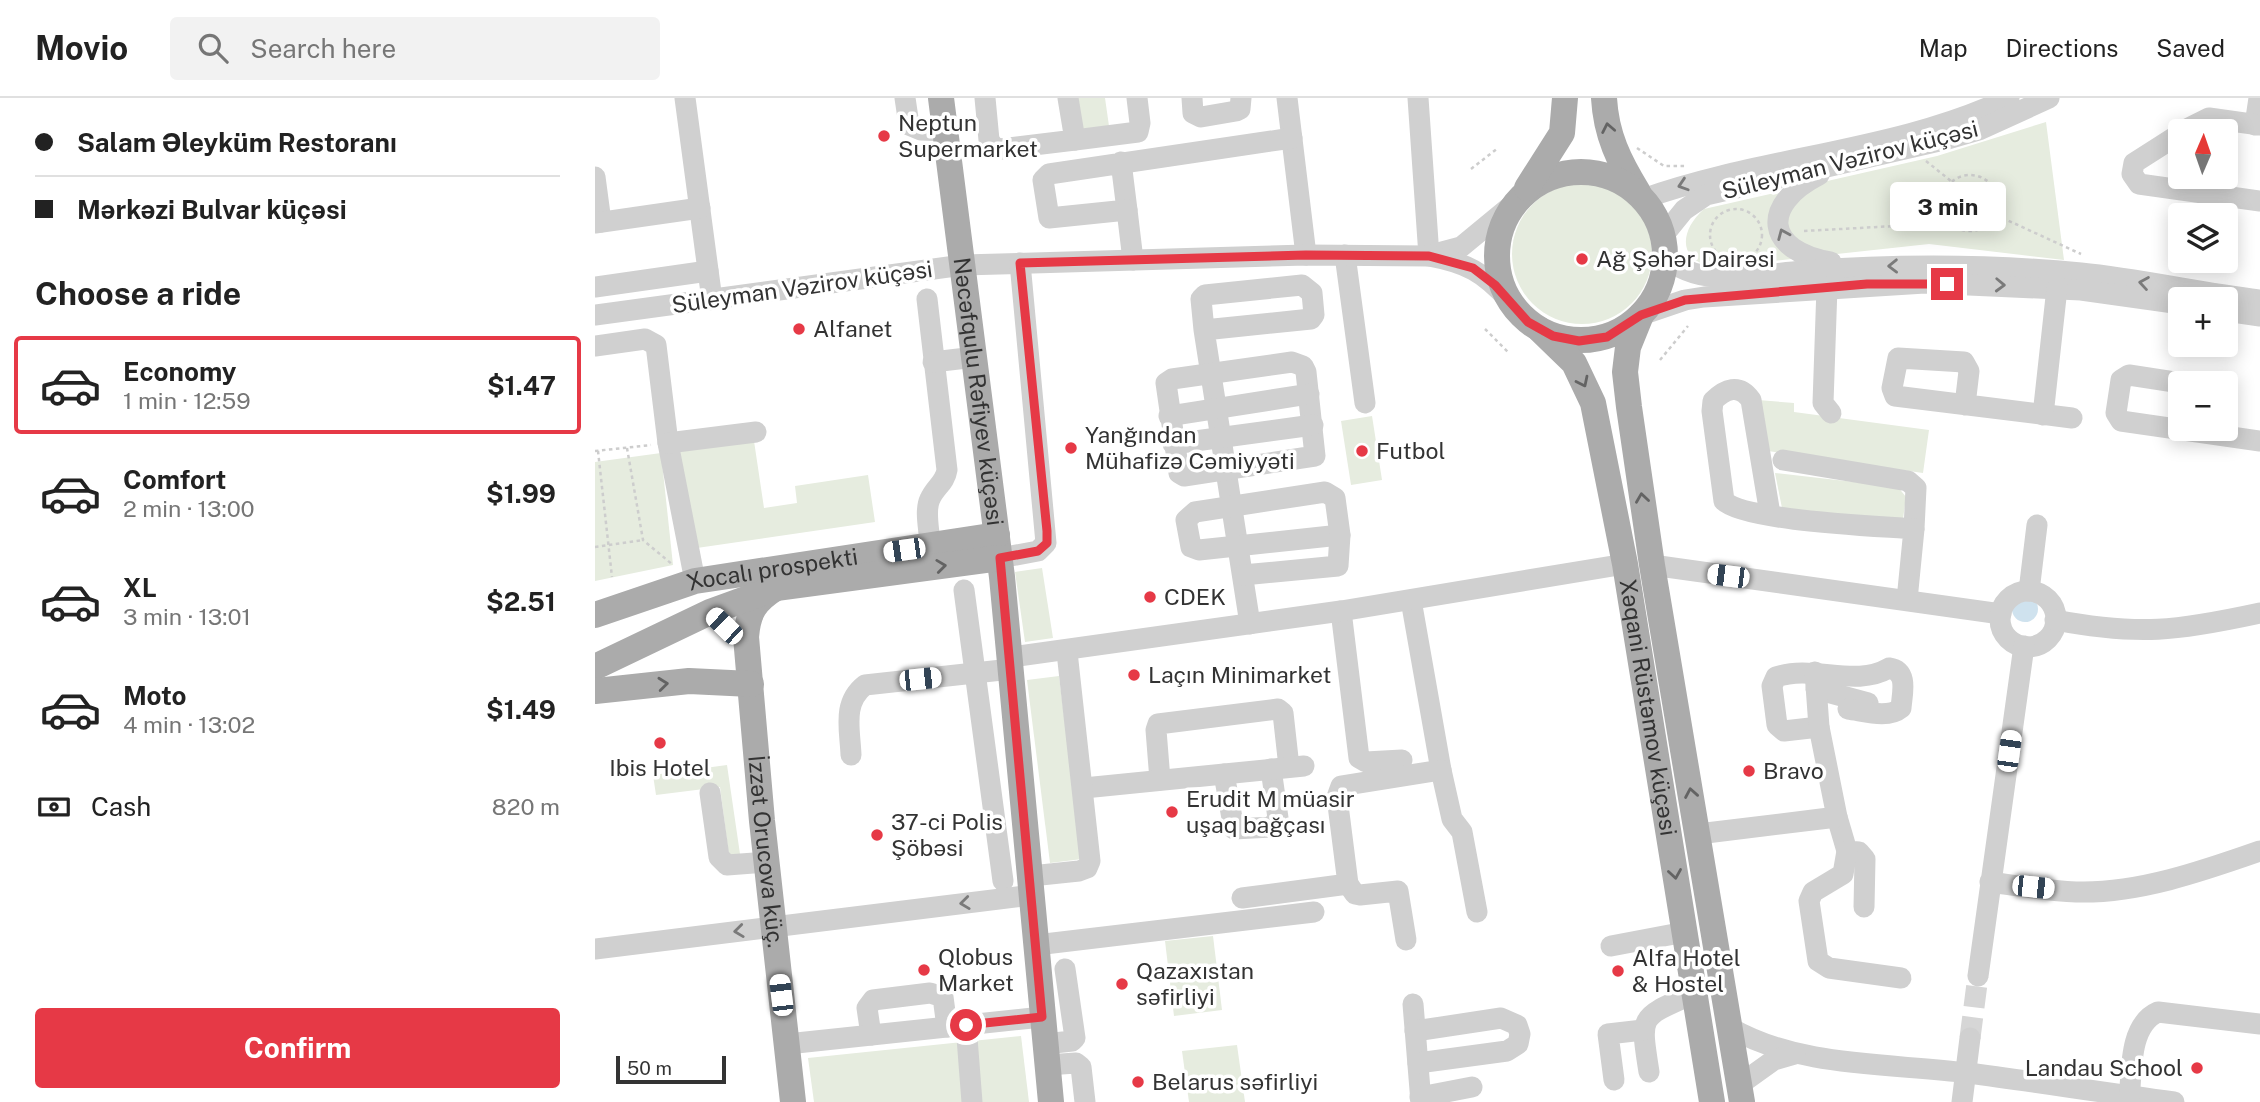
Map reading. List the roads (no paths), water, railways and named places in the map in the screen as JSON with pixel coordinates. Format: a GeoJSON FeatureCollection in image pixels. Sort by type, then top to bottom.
{"type":"FeatureCollection","features":[{"type":"Feature","properties":{"kind":"main road","name":"Nəcəfqulu Rəfiyev küçəsi"},"geometry":{"type":"LineString","coordinates":[[941,98],[1011,663],[1051,1102]]}},
{"type":"Feature","properties":{"kind":"main road"},"geometry":{"type":"LineString","coordinates":[[1565,98],[1558,141],[1505,220],[1497,244],[1498,273],[1509,300],[1528,322],[1540,330],[1566,339],[1593,340],[1619,331],[1641,315],[1656,294],[1664,247],[1655,216],[1619,160],[1608,135],[1604,98]]}},
{"type":"Feature","properties":{"kind":"main road"},"geometry":{"type":"LineString","coordinates":[[1518,200],[1553,177],[1580,172],[1621,182],[1643,199]]}},
{"type":"Feature","properties":{"kind":"main road","name":"Xəqani Rüstəmov küçəsi"},"geometry":{"type":"LineString","coordinates":[[1641,315],[1628,347],[1625,372],[1652,565],[1741,1093]]}},
{"type":"Feature","properties":{"kind":"main road","name":"Xəqani Rüstəmov küçəsi"},"geometry":{"type":"LineString","coordinates":[[1540,330],[1574,363],[1593,403],[1625,564],[1712,1102]]}},
{"type":"Feature","properties":{"kind":"main road","name":"Xocalı prospekti"},"geometry":{"type":"LineString","coordinates":[[595,615],[695,581],[930,545],[998,547]]}},
{"type":"Feature","properties":{"kind":"main road","name":"Xocalı prospekti"},"geometry":{"type":"LineString","coordinates":[[595,667],[710,612],[776,588],[998,547]]}},
{"type":"Feature","properties":{"kind":"main road"},"geometry":{"type":"LineString","coordinates":[[695,581],[710,612],[735,643],[751,684]]}},
{"type":"Feature","properties":{"kind":"main road"},"geometry":{"type":"LineString","coordinates":[[751,684],[747,623],[759,598],[776,588]]}},
{"type":"Feature","properties":{"kind":"main road"},"geometry":{"type":"LineString","coordinates":[[639,601],[680,600],[710,612]]}},
{"type":"Feature","properties":{"kind":"main road"},"geometry":{"type":"LineString","coordinates":[[595,691],[689,681],[751,684]]}},
{"type":"Feature","properties":{"kind":"main road","name":"İzzət Orucova küç."},"geometry":{"type":"LineString","coordinates":[[751,684],[793,1102]]}},
{"type":"Feature","properties":{"kind":"street"},"geometry":{"type":"LineString","coordinates":[[685,98],[712,300]]}},
{"type":"Feature","properties":{"kind":"street"},"geometry":{"type":"LineString","coordinates":[[905,98],[909,125],[921,130],[946,131]]}},
{"type":"Feature","properties":{"kind":"street"},"geometry":{"type":"LineString","coordinates":[[985,98],[989,140],[994,147],[1001,149],[1138,132],[1140,123],[1137,98]]}},
{"type":"Feature","properties":{"kind":"street"},"geometry":{"type":"LineString","coordinates":[[1068,98],[1075,140]]}},
{"type":"Feature","properties":{"kind":"street"},"geometry":{"type":"LineString","coordinates":[[1192,98],[1193,113],[1201,117],[1236,111],[1240,109],[1241,98]]}},
{"type":"Feature","properties":{"kind":"street"},"geometry":{"type":"LineString","coordinates":[[1287,98],[1306,255]]}},
{"type":"Feature","properties":{"kind":"street"},"geometry":{"type":"LineString","coordinates":[[1417,98],[1429,256]]}},
{"type":"Feature","properties":{"kind":"street","name":"Süleyman Vəzirov küçəsi"},"geometry":{"type":"LineString","coordinates":[[1643,199],[1711,177],[1946,122],[2009,98]]}},
{"type":"Feature","properties":{"kind":"street","name":"Süleyman Vəzirov küçəsi"},"geometry":{"type":"LineString","coordinates":[[1664,247],[1684,210],[1706,195],[1910,149],[1979,130],[2049,98]]}},
{"type":"Feature","properties":{"kind":"street"},"geometry":{"type":"LineString","coordinates":[[2238,122],[2257,125],[2259,98]]}},
{"type":"Feature","properties":{"kind":"street"},"geometry":{"type":"LineString","coordinates":[[1127,210],[1053,220],[1047,214],[1043,180],[1049,174],[1292,138]]}},
{"type":"Feature","properties":{"kind":"street"},"geometry":{"type":"LineString","coordinates":[[2168,141],[2134,163],[2132,174],[2139,184],[2168,188]]}},
{"type":"Feature","properties":{"kind":"street"},"geometry":{"type":"LineString","coordinates":[[1121,162],[1133,260]]}},
{"type":"Feature","properties":{"kind":"street"},"geometry":{"type":"LineString","coordinates":[[1839,164],[1813,178],[1785,199],[1778,215],[1779,224],[1784,240],[1796,252],[1815,259],[1863,267]]}},
{"type":"Feature","properties":{"kind":"street"},"geometry":{"type":"LineString","coordinates":[[595,177],[598,223],[700,208]]}},
{"type":"Feature","properties":{"kind":"street"},"geometry":{"type":"LineString","coordinates":[[2175,189],[2260,201]]}},
{"type":"Feature","properties":{"kind":"street"},"geometry":{"type":"LineString","coordinates":[[1429,256],[1461,247],[1518,200]]}},
{"type":"Feature","properties":{"kind":"street"},"geometry":{"type":"LineString","coordinates":[[1664,247],[1687,273],[1719,277],[1863,267],[2040,270],[2260,300]]}},
{"type":"Feature","properties":{"kind":"street","name":"Süleyman Vəzirov küçəsi"},"geometry":{"type":"LineString","coordinates":[[595,315],[963,265],[1306,255],[1429,256]]}},
{"type":"Feature","properties":{"kind":"street"},"geometry":{"type":"LineString","coordinates":[[1345,255],[1365,403]]}},
{"type":"Feature","properties":{"kind":"street"},"geometry":{"type":"LineString","coordinates":[[1429,256],[1473,268],[1509,300]]}},
{"type":"Feature","properties":{"kind":"street"},"geometry":{"type":"LineString","coordinates":[[998,547],[1038,551],[1047,543],[1020,263]]}},
{"type":"Feature","properties":{"kind":"street"},"geometry":{"type":"LineString","coordinates":[[595,287],[708,271]]}},
{"type":"Feature","properties":{"kind":"street"},"geometry":{"type":"LineString","coordinates":[[1641,315],[1685,300],[1925,283],[2057,288],[2168,302]]}},
{"type":"Feature","properties":{"kind":"street"},"geometry":{"type":"LineString","coordinates":[[1204,330],[1311,319],[1314,315],[1312,293],[1303,285],[1205,295],[1201,299],[1204,330],[1250,624]]}},
{"type":"Feature","properties":{"kind":"street"},"geometry":{"type":"LineString","coordinates":[[1827,288],[1822,402],[1831,412]]}},
{"type":"Feature","properties":{"kind":"street"},"geometry":{"type":"LineString","coordinates":[[2043,415],[2057,288]]}},
{"type":"Feature","properties":{"kind":"street"},"geometry":{"type":"LineString","coordinates":[[927,299],[947,470],[946,478],[930,497],[928,505],[930,545]]}},
{"type":"Feature","properties":{"kind":"street"},"geometry":{"type":"LineString","coordinates":[[2238,313],[2260,316]]}},
{"type":"Feature","properties":{"kind":"street"},"geometry":{"type":"LineString","coordinates":[[595,345],[645,338],[656,345],[668,443],[695,581]]}},
{"type":"Feature","properties":{"kind":"street"},"geometry":{"type":"LineString","coordinates":[[933,362],[975,357]]}},
{"type":"Feature","properties":{"kind":"street"},"geometry":{"type":"LineString","coordinates":[[1298,363],[1306,372],[1315,456],[1184,476],[1177,467],[1166,383],[1172,379],[1211,373],[1298,363]]}},
{"type":"Feature","properties":{"kind":"street"},"geometry":{"type":"LineString","coordinates":[[2168,381],[2129,375],[2121,380],[2116,413],[2121,421],[2168,427]]}},
{"type":"Feature","properties":{"kind":"street"},"geometry":{"type":"LineString","coordinates":[[1770,514],[1751,400],[1745,392],[1733,389],[1723,392],[1713,401],[1712,411],[1724,501],[1739,510],[1770,514],[1914,529]]}},
{"type":"Feature","properties":{"kind":"street"},"geometry":{"type":"LineString","coordinates":[[1169,416],[1309,394]]}},
{"type":"Feature","properties":{"kind":"street"},"geometry":{"type":"LineString","coordinates":[[1965,405],[2072,418]]}},
{"type":"Feature","properties":{"kind":"street"},"geometry":{"type":"LineString","coordinates":[[1173,444],[1313,425]]}},
{"type":"Feature","properties":{"kind":"street"},"geometry":{"type":"LineString","coordinates":[[668,443],[756,432]]}},
{"type":"Feature","properties":{"kind":"street"},"geometry":{"type":"LineString","coordinates":[[2238,437],[2260,440]]}},
{"type":"Feature","properties":{"kind":"street"},"geometry":{"type":"LineString","coordinates":[[1783,460],[1908,481],[1916,488],[1918,498],[1907,600]]}},
{"type":"Feature","properties":{"kind":"street"},"geometry":{"type":"LineString","coordinates":[[1243,575],[1338,566],[1340,535],[1335,498],[1331,494],[1195,512],[1186,520],[1194,550],[1340,535]]}},
{"type":"Feature","properties":{"kind":"street"},"geometry":{"type":"LineString","coordinates":[[2029,591],[2037,525]]}},
{"type":"Feature","properties":{"kind":"street"},"geometry":{"type":"LineString","coordinates":[[851,755],[848,710],[853,694],[865,685],[974,673],[1067,652],[1411,600],[1625,564]]}},
{"type":"Feature","properties":{"kind":"street"},"geometry":{"type":"LineString","coordinates":[[1652,565],[2001,614]]}},
{"type":"Feature","properties":{"kind":"street"},"geometry":{"type":"LineString","coordinates":[[964,590],[1003,881]]}},
{"type":"Feature","properties":{"kind":"street"},"geometry":{"type":"LineString","coordinates":[[2029,591],[2046,598],[2052,605],[2055,620],[2047,638],[2040,643],[2024,646],[2006,636],[2002,628],[2001,614],[2012,596],[2029,591]]}},
{"type":"Feature","properties":{"kind":"street"},"geometry":{"type":"LineString","coordinates":[[1411,600],[1441,770],[1452,819],[1462,832],[1477,912]]}},
{"type":"Feature","properties":{"kind":"street"},"geometry":{"type":"LineString","coordinates":[[1341,611],[1359,758],[1366,762],[1402,760]]}},
{"type":"Feature","properties":{"kind":"street"},"geometry":{"type":"LineString","coordinates":[[2055,620],[2107,630],[2148,632],[2182,629],[2260,613]]}},
{"type":"Feature","properties":{"kind":"street"},"geometry":{"type":"LineString","coordinates":[[1978,976],[2024,646]]}},
{"type":"Feature","properties":{"kind":"street"},"geometry":{"type":"LineString","coordinates":[[595,949],[774,927],[1032,885],[1079,872],[1087,867],[1090,861],[1084,788],[1067,652]]}},
{"type":"Feature","properties":{"kind":"street"},"geometry":{"type":"LineString","coordinates":[[1815,680],[1872,677],[1889,668],[1899,673],[1902,688],[1901,708],[1896,712],[1886,714],[1848,709]]}},
{"type":"Feature","properties":{"kind":"street"},"geometry":{"type":"LineString","coordinates":[[1819,727],[1784,731],[1777,725],[1772,686],[1776,677],[1785,673],[1815,680],[1882,706],[1894,698],[1897,685]]}},
{"type":"Feature","properties":{"kind":"street"},"geometry":{"type":"LineString","coordinates":[[1815,680],[1819,727],[1837,817],[1847,851],[1843,874],[1813,892],[1809,901],[1818,961],[1829,968],[1901,978]]}},
{"type":"Feature","properties":{"kind":"street"},"geometry":{"type":"LineString","coordinates":[[1160,780],[1156,730],[1158,724],[1278,709],[1283,713],[1288,767],[1278,818],[1272,827],[1234,829],[1224,774]]}},
{"type":"Feature","properties":{"kind":"street"},"geometry":{"type":"LineString","coordinates":[[1084,788],[1288,767]]}},
{"type":"Feature","properties":{"kind":"street"},"geometry":{"type":"LineString","coordinates":[[1406,940],[1398,891],[1360,895],[1355,894],[1348,884],[1336,797],[1341,786],[1441,770]]}},
{"type":"Feature","properties":{"kind":"street"},"geometry":{"type":"LineString","coordinates":[[710,793],[719,857],[727,865],[767,862]]}},
{"type":"Feature","properties":{"kind":"street"},"geometry":{"type":"LineString","coordinates":[[1697,834],[1837,817]]}},
{"type":"Feature","properties":{"kind":"street"},"geometry":{"type":"LineString","coordinates":[[1847,851],[1859,852],[1865,859],[1864,907]]}},
{"type":"Feature","properties":{"kind":"street"},"geometry":{"type":"LineString","coordinates":[[1990,883],[2076,892],[2114,890],[2229,862],[2260,851]]}},
{"type":"Feature","properties":{"kind":"street"},"geometry":{"type":"LineString","coordinates":[[1242,898],[1348,884]]}},
{"type":"Feature","properties":{"kind":"street"},"geometry":{"type":"LineString","coordinates":[[1037,944],[1314,912]]}},
{"type":"Feature","properties":{"kind":"street"},"geometry":{"type":"LineString","coordinates":[[1611,946],[1685,932]]}},
{"type":"Feature","properties":{"kind":"street"},"geometry":{"type":"LineString","coordinates":[[1046,1054],[1075,1038],[1065,969]]}},
{"type":"Feature","properties":{"kind":"street"},"geometry":{"type":"LineString","coordinates":[[871,1035],[867,1008],[873,1000],[930,993],[943,997],[956,1026],[972,1102]]}},
{"type":"Feature","properties":{"kind":"street"},"geometry":{"type":"LineString","coordinates":[[1649,1072],[1643,1030],[1650,1014],[1693,994]]}},
{"type":"Feature","properties":{"kind":"street"},"geometry":{"type":"LineString","coordinates":[[1413,1004],[1421,1100],[1472,1087]]}},
{"type":"Feature","properties":{"kind":"street"},"geometry":{"type":"LineString","coordinates":[[2129,1099],[2138,1031],[2146,1017],[2158,1012],[2260,1024]]}},
{"type":"Feature","properties":{"kind":"street"},"geometry":{"type":"LineString","coordinates":[[787,1044],[1042,1017]]}},
{"type":"Feature","properties":{"kind":"street"},"geometry":{"type":"LineString","coordinates":[[1415,1031],[1501,1018],[1517,1025],[1520,1034],[1518,1044],[1507,1051],[1418,1063]]}},
{"type":"Feature","properties":{"kind":"street"},"geometry":{"type":"LineString","coordinates":[[1729,1027],[1751,1040],[1795,1054],[1966,1073],[2129,1099],[2174,1102]]}},
{"type":"Feature","properties":{"kind":"street"},"geometry":{"type":"LineString","coordinates":[[1614,1080],[1608,1034],[1643,1030]]}},
{"type":"Feature","properties":{"kind":"street"},"geometry":{"type":"LineString","coordinates":[[1962,1102],[1970,1038]]}},
{"type":"Feature","properties":{"kind":"street"},"geometry":{"type":"LineString","coordinates":[[1046,1054],[1081,1067],[1086,1102]]}},
{"type":"Feature","properties":{"kind":"street"},"geometry":{"type":"LineString","coordinates":[[1741,1093],[1774,1060],[1795,1054]]}},
{"type":"Feature","properties":{"kind":"water"},"geometry":{"type":"Polygon","coordinates":[[[2025,596],[2035,599],[2038,609],[2035,619],[2025,622],[2015,619],[2012,609],[2015,599],[2025,596]]]}},
{"type":"Feature","properties":{"kind":"tunnel"},"geometry":{"type":"LineString","coordinates":[[1970,1038],[1978,976]]}},
{"type":"Feature","properties":{"kind":"place","name":"Neptun Supermarket"},"geometry":{"type":"Point","coordinates":[884,136]}},
{"type":"Feature","properties":{"kind":"place","name":"Ağ Şəhər Dairəsi"},"geometry":{"type":"Point","coordinates":[1582,259]}},
{"type":"Feature","properties":{"kind":"place","name":"Alfanet"},"geometry":{"type":"Point","coordinates":[799,329]}},
{"type":"Feature","properties":{"kind":"place","name":"Yanğından Mühafizə Cəmiyyəti"},"geometry":{"type":"Point","coordinates":[1071,448]}},
{"type":"Feature","properties":{"kind":"place","name":"Futbol"},"geometry":{"type":"Point","coordinates":[1362,451]}},
{"type":"Feature","properties":{"kind":"place","name":"CDEK"},"geometry":{"type":"Point","coordinates":[1150,597]}},
{"type":"Feature","properties":{"kind":"place","name":"Laçın Minimarket"},"geometry":{"type":"Point","coordinates":[1134,675]}},
{"type":"Feature","properties":{"kind":"place","name":"Ibis Hotel"},"geometry":{"type":"Point","coordinates":[660,743]}},
{"type":"Feature","properties":{"kind":"place","name":"Bravo"},"geometry":{"type":"Point","coordinates":[1749,771]}},
{"type":"Feature","properties":{"kind":"place","name":"Erudit M müasir uşaq bağçası"},"geometry":{"type":"Point","coordinates":[1172,812]}},
{"type":"Feature","properties":{"kind":"place","name":"37-ci Polis Şöbəsi"},"geometry":{"type":"Point","coordinates":[877,835]}},
{"type":"Feature","properties":{"kind":"place","name":"Qlobus Market"},"geometry":{"type":"Point","coordinates":[924,970]}},
{"type":"Feature","properties":{"kind":"place","name":"Alfa Hotel & Hostel"},"geometry":{"type":"Point","coordinates":[1618,971]}},
{"type":"Feature","properties":{"kind":"place","name":"Qazaxıstan səfirliyi"},"geometry":{"type":"Point","coordinates":[1122,984]}},
{"type":"Feature","properties":{"kind":"place","name":"Landau School"},"geometry":{"type":"Point","coordinates":[2197,1068]}},
{"type":"Feature","properties":{"kind":"place","name":"Belarus səfirliyi"},"geometry":{"type":"Point","coordinates":[1138,1082]}}]}
